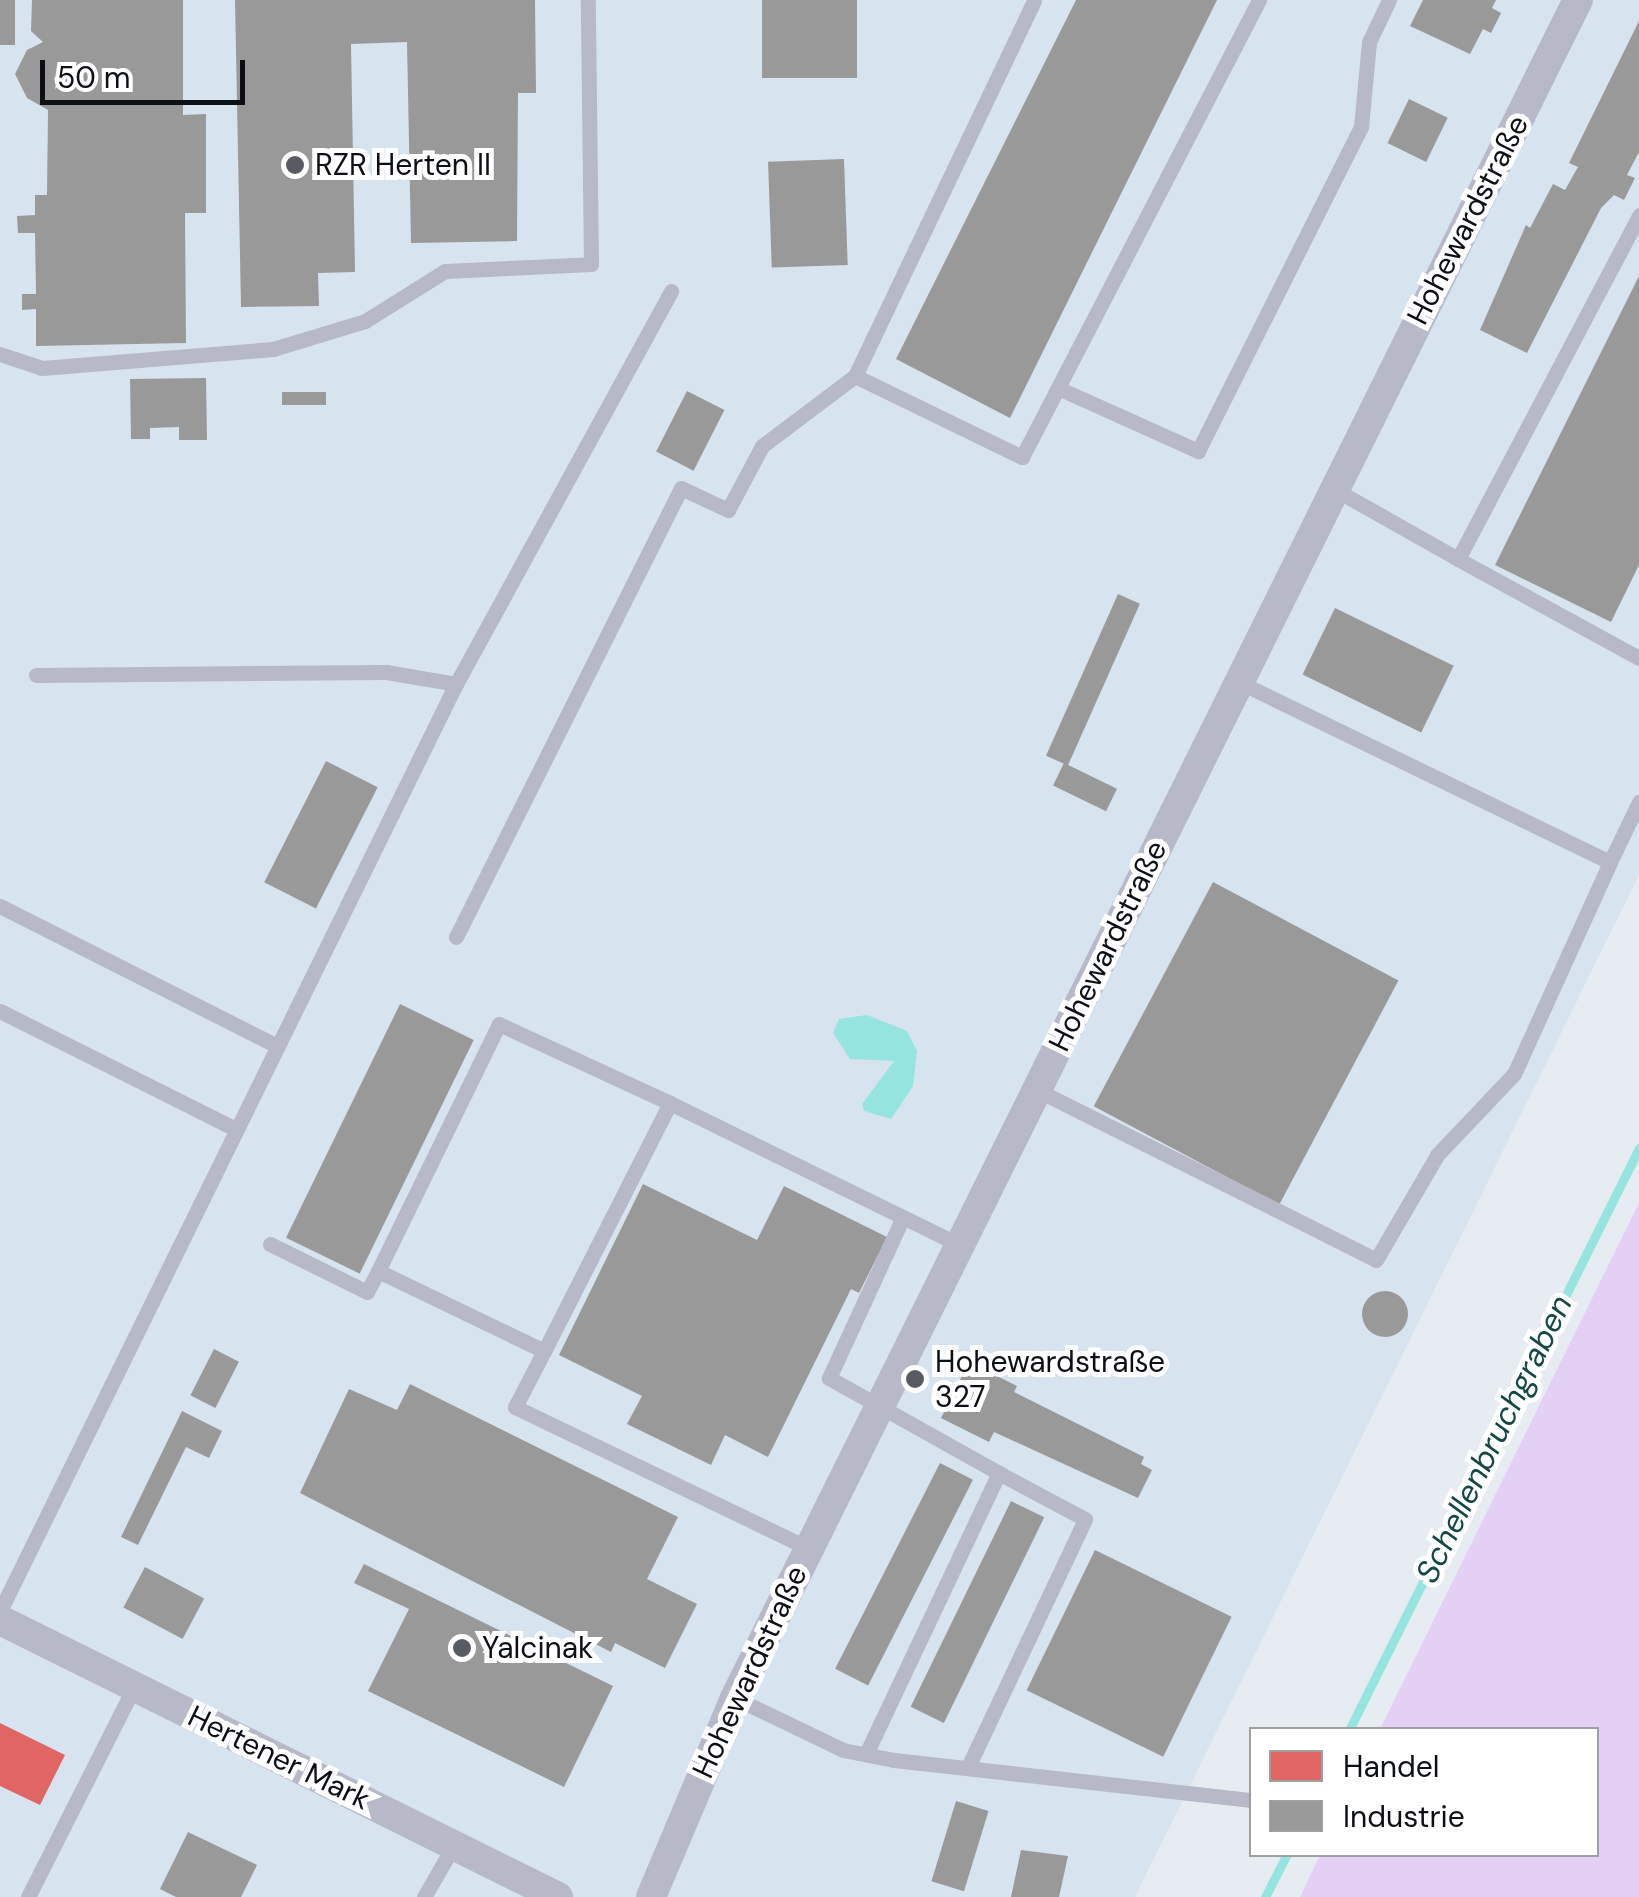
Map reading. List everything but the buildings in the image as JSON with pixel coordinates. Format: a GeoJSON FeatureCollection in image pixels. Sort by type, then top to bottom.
{"type":"FeatureCollection","features":[{"type":"Feature","properties":{"kind":"street","name":"Hohewardstraße"},"geometry":{"type":"LineString","coordinates":[[651,1897],[734,1698],[1578,0]]}},
{"type":"Feature","properties":{"kind":"street","name":"Hertener Mark"},"geometry":{"type":"LineString","coordinates":[[0,1620],[558,1897]]}},
{"type":"Feature","properties":{"kind":"lane"},"geometry":{"type":"LineString","coordinates":[[0,354],[42,368],[273,349],[365,321],[445,271],[591,264],[588,0]]}},
{"type":"Feature","properties":{"kind":"lane"},"geometry":{"type":"LineString","coordinates":[[456,938],[681,488],[728,510],[762,446],[855,376],[1034,0]]}},
{"type":"Feature","properties":{"kind":"lane"},"geometry":{"type":"LineString","coordinates":[[855,376],[1022,456],[1260,0]]}},
{"type":"Feature","properties":{"kind":"lane"},"geometry":{"type":"LineString","coordinates":[[1058,388],[1198,451],[1361,127],[1368,42],[1389,0]]}},
{"type":"Feature","properties":{"kind":"lane"},"geometry":{"type":"LineString","coordinates":[[1458,558],[1639,215]]}},
{"type":"Feature","properties":{"kind":"lane"},"geometry":{"type":"LineString","coordinates":[[0,1611],[456,684],[671,292]]}},
{"type":"Feature","properties":{"kind":"lane"},"geometry":{"type":"LineString","coordinates":[[1334,489],[1639,658]]}},
{"type":"Feature","properties":{"kind":"lane"},"geometry":{"type":"LineString","coordinates":[[36,674],[386,672],[456,684]]}},
{"type":"Feature","properties":{"kind":"lane"},"geometry":{"type":"LineString","coordinates":[[1239,682],[1610,862]]}},
{"type":"Feature","properties":{"kind":"lane"},"geometry":{"type":"LineString","coordinates":[[1037,1090],[1376,1260],[1437,1154],[1514,1074],[1639,802]]}},
{"type":"Feature","properties":{"kind":"lane"},"geometry":{"type":"LineString","coordinates":[[0,906],[277,1046]]}},
{"type":"Feature","properties":{"kind":"lane"},"geometry":{"type":"LineString","coordinates":[[0,1011],[236,1129]]}},
{"type":"Feature","properties":{"kind":"lane"},"geometry":{"type":"LineString","coordinates":[[270,1244],[368,1292],[498,1024],[960,1244]]}},
{"type":"Feature","properties":{"kind":"lane"},"geometry":{"type":"LineString","coordinates":[[670,1103],[515,1407],[808,1548]]}},
{"type":"Feature","properties":{"kind":"lane"},"geometry":{"type":"LineString","coordinates":[[904,1216],[830,1364],[836,1387],[1085,1519],[968,1767]]}},
{"type":"Feature","properties":{"kind":"lane"},"geometry":{"type":"LineString","coordinates":[[378,1272],[544,1351]]}},
{"type":"Feature","properties":{"kind":"lane"},"geometry":{"type":"LineString","coordinates":[[866,1754],[999,1473]]}},
{"type":"Feature","properties":{"kind":"lane"},"geometry":{"type":"LineString","coordinates":[[28,1897],[134,1686]]}},
{"type":"Feature","properties":{"kind":"lane"},"geometry":{"type":"LineString","coordinates":[[734,1698],[866,1754],[1249,1800]]}},
{"type":"Feature","properties":{"kind":"lane"},"geometry":{"type":"LineString","coordinates":[[424,1897],[454,1845]]}},
{"type":"Feature","properties":{"kind":"shaded area"},"geometry":{"type":"Polygon","coordinates":[[[0,0],[1639,0],[1639,875],[1135,1897],[0,1897],[0,0]]]}},
{"type":"Feature","properties":{"kind":"shaded area"},"geometry":{"type":"Polygon","coordinates":[[[867,1015],[907,1031],[917,1051],[913,1086],[891,1119],[864,1111],[862,1104],[894,1061],[850,1059],[833,1033],[839,1019],[867,1015]]]}},
{"type":"Feature","properties":{"kind":"shaded area"},"geometry":{"type":"Polygon","coordinates":[[[1639,1203],[1639,1897],[1300,1897],[1319,1857],[1599,1857],[1599,1727],[1381,1727],[1639,1203]]]}},
{"type":"Feature","properties":{"kind":"waterway","name":"Schellenbruchgraben"},"geometry":{"type":"LineString","coordinates":[[1350,1727],[1639,1148]]}},
{"type":"Feature","properties":{"kind":"waterway","name":"Schellenbruchgraben"},"geometry":{"type":"LineString","coordinates":[[1265,1897],[1285,1857]]}},
{"type":"Feature","properties":{"kind":"place","name":"RZR Herten II"},"geometry":{"type":"Point","coordinates":[295,165]}},
{"type":"Feature","properties":{"kind":"place","name":"Hohewardstraße 327"},"geometry":{"type":"Point","coordinates":[915,1379]}},
{"type":"Feature","properties":{"kind":"place","name":"Yalcinak"},"geometry":{"type":"Point","coordinates":[462,1648]}}]}
